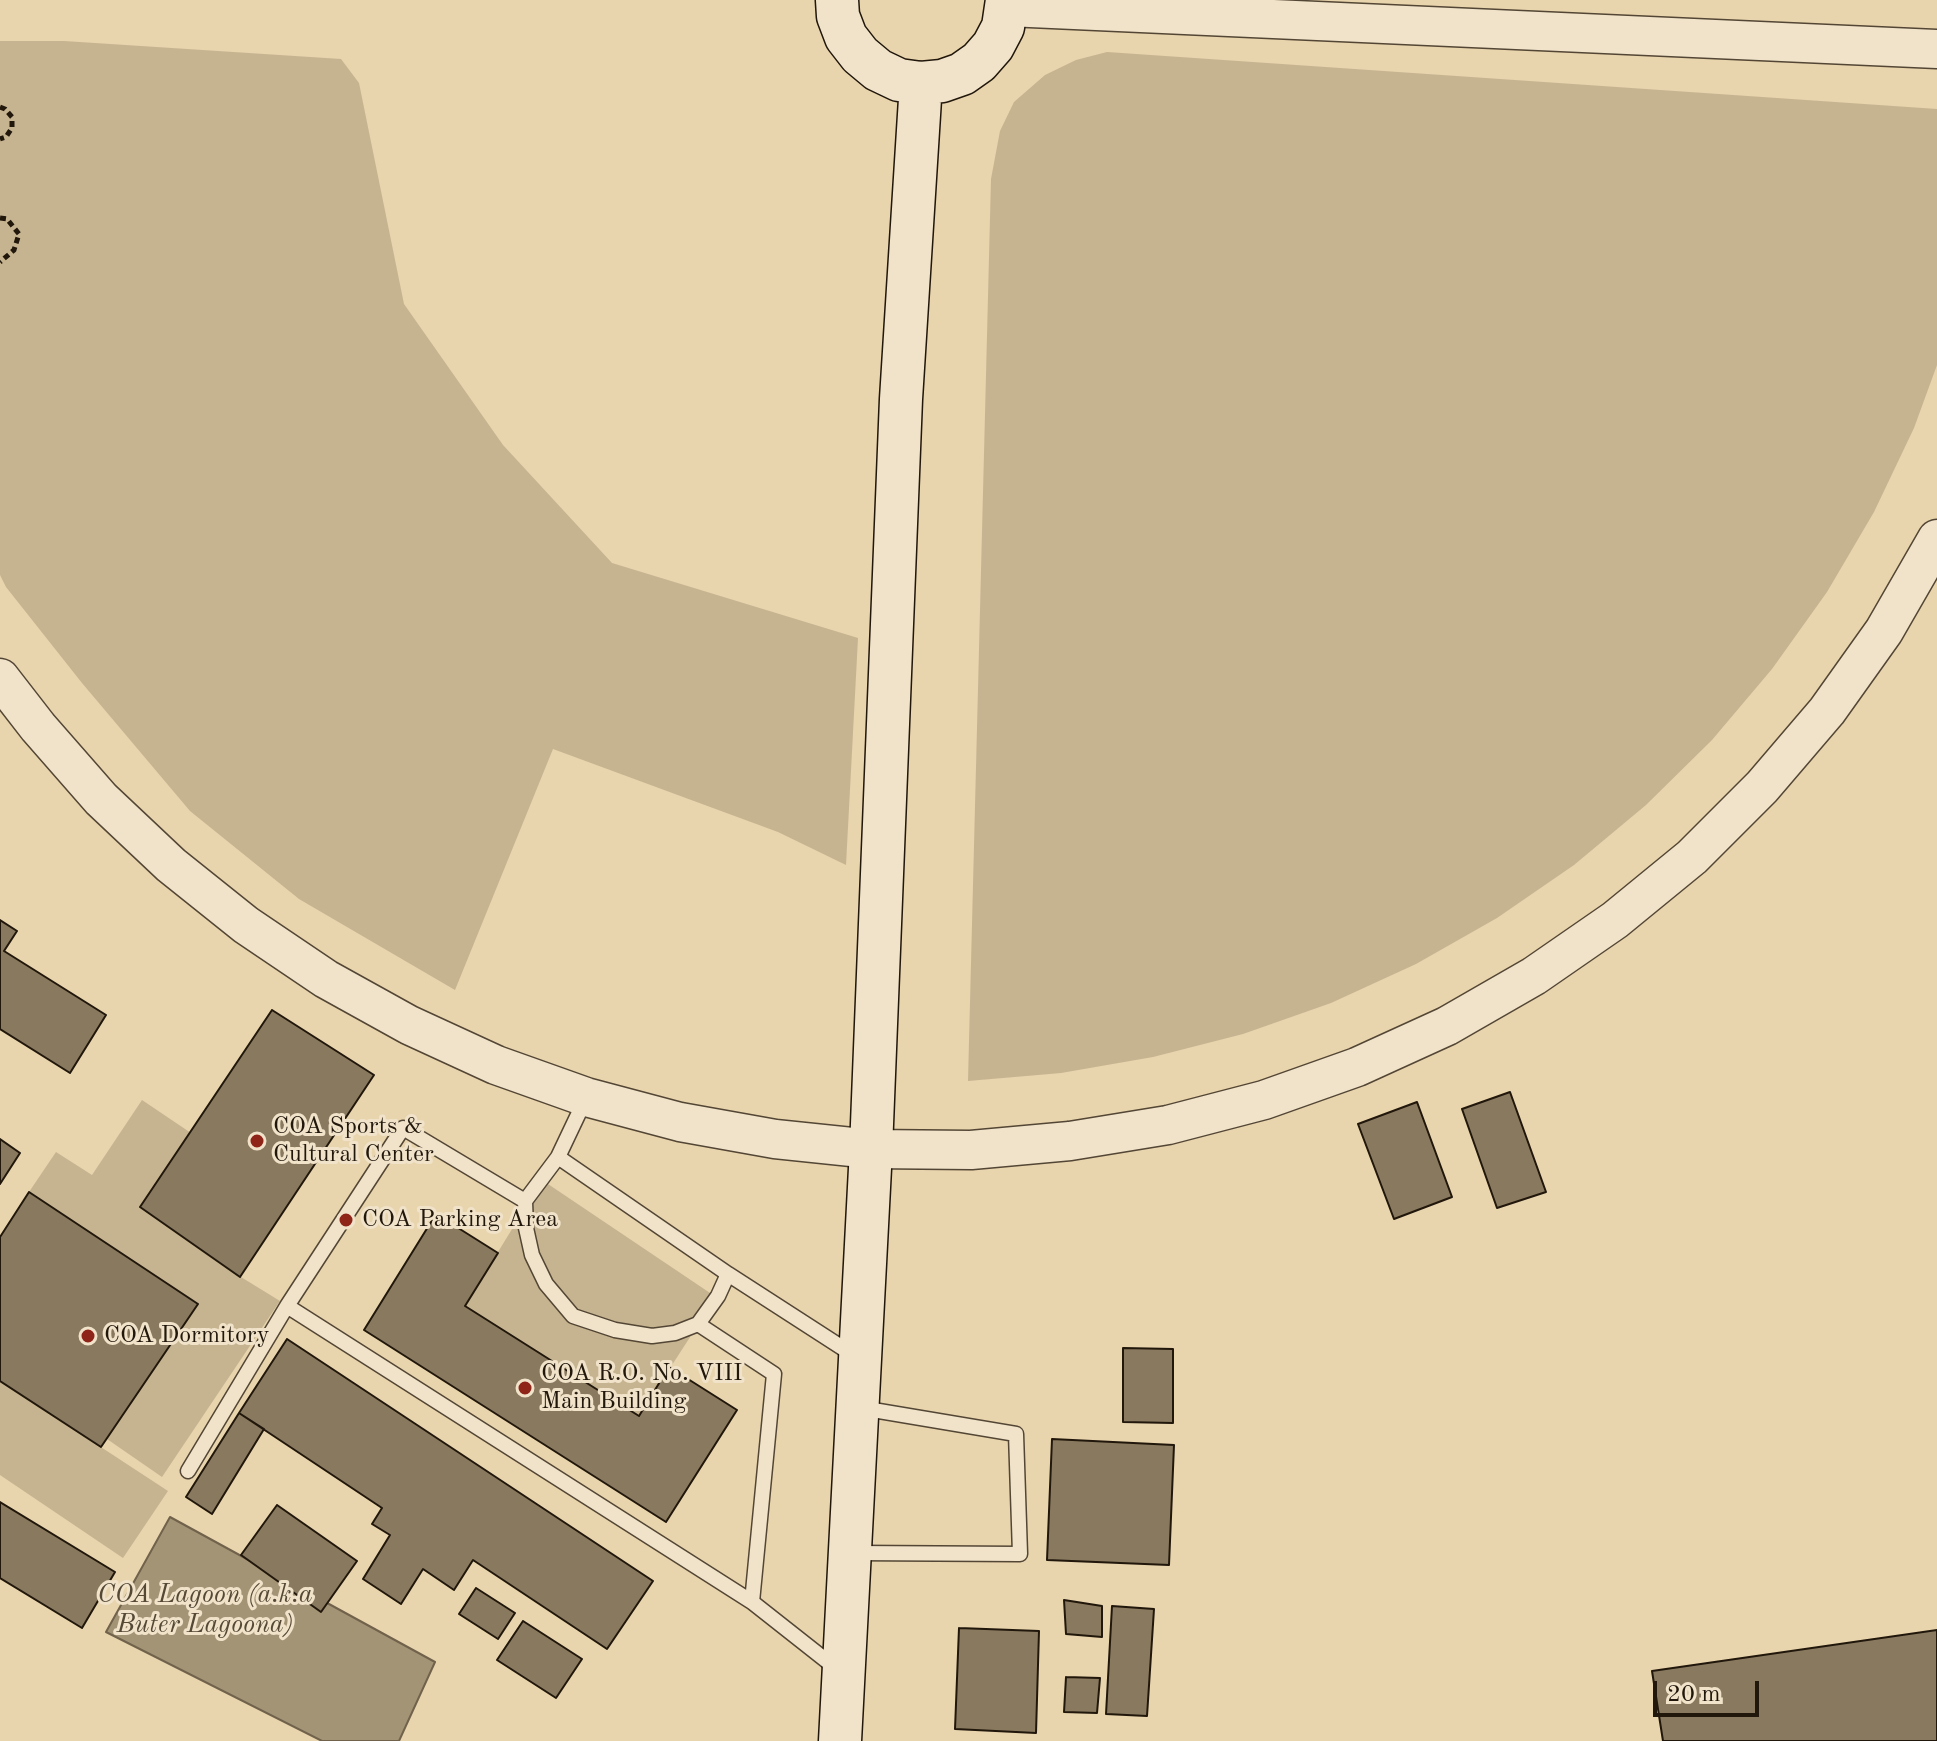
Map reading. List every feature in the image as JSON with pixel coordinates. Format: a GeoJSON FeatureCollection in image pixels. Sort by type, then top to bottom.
{"type":"FeatureCollection","features":[{"type":"Feature","properties":{"kind":"main road"},"geometry":{"type":"LineString","coordinates":[[837,0],[838,16],[846,37],[860,55],[888,75],[921,83],[942,81],[962,74],[979,62],[998,37],[1008,4]]}},
{"type":"Feature","properties":{"kind":"main road"},"geometry":{"type":"LineString","coordinates":[[840,1741],[871,1149],[901,399],[921,83]]}},
{"type":"Feature","properties":{"kind":"street"},"geometry":{"type":"LineString","coordinates":[[1008,4],[1937,49]]}},
{"type":"Feature","properties":{"kind":"street"},"geometry":{"type":"LineString","coordinates":[[0,678],[101,799],[171,865],[246,925],[326,979],[409,1025],[496,1065],[586,1097],[693,1125],[775,1139],[871,1149],[971,1150],[1070,1141],[1168,1125],[1264,1100],[1357,1067],[1447,1026],[1534,976],[1615,920],[1681,866],[1762,787],[1827,711],[1884,631],[1937,539]]}},
{"type":"Feature","properties":{"kind":"lane"},"geometry":{"type":"LineString","coordinates":[[586,1097],[558,1157],[525,1201],[526,1228],[532,1255],[546,1284],[573,1316],[615,1330],[652,1336],[675,1333],[698,1324],[718,1296],[728,1274]]}},
{"type":"Feature","properties":{"kind":"lane"},"geometry":{"type":"LineString","coordinates":[[188,1471],[287,1306],[403,1128],[525,1201]]}},
{"type":"Feature","properties":{"kind":"lane"},"geometry":{"type":"LineString","coordinates":[[558,1157],[728,1274],[859,1358]]}},
{"type":"Feature","properties":{"kind":"lane"},"geometry":{"type":"LineString","coordinates":[[287,1306],[752,1602],[844,1674]]}},
{"type":"Feature","properties":{"kind":"lane"},"geometry":{"type":"LineString","coordinates":[[698,1324],[774,1374],[752,1602]]}},
{"type":"Feature","properties":{"kind":"lane"},"geometry":{"type":"LineString","coordinates":[[850,1553],[1020,1554],[1016,1434],[857,1407]]}},
{"type":"Feature","properties":{"kind":"path"},"geometry":{"type":"LineString","coordinates":[[0,107],[12,117],[12,128],[6,137],[0,139]]}},
{"type":"Feature","properties":{"kind":"path"},"geometry":{"type":"LineString","coordinates":[[0,218],[7,219],[19,234],[14,250],[0,262]]}},
{"type":"Feature","properties":{"kind":"shaded area"},"geometry":{"type":"Polygon","coordinates":[[[0,41],[64,41],[341,59],[359,83],[404,304],[503,445],[612,563],[858,638],[846,865],[778,832],[553,749],[455,990],[299,899],[190,811],[82,683],[6,587],[0,575],[0,41]]]}},
{"type":"Feature","properties":{"kind":"shaded area"},"geometry":{"type":"Polygon","coordinates":[[[1107,52],[1937,109],[1937,365],[1914,428],[1874,512],[1827,592],[1772,669],[1712,740],[1646,805],[1574,865],[1497,918],[1416,964],[1331,1003],[1243,1034],[1153,1057],[1061,1073],[968,1081],[991,179],[1000,131],[1014,102],[1045,75],[1076,60],[1107,52]]]}},
{"type":"Feature","properties":{"kind":"shaded area"},"geometry":{"type":"Polygon","coordinates":[[[142,1100],[191,1133],[140,1207],[223,1266],[280,1301],[162,1477],[107,1439],[197,1304],[29,1192],[56,1152],[92,1175],[142,1100]]]}},
{"type":"Feature","properties":{"kind":"shaded area"},"geometry":{"type":"Polygon","coordinates":[[[542,1180],[716,1297],[639,1416],[465,1306],[542,1180]]]}},
{"type":"Feature","properties":{"kind":"shaded area"},"geometry":{"type":"Polygon","coordinates":[[[0,1381],[168,1491],[123,1558],[0,1475],[0,1381]]]}},
{"type":"Feature","properties":{"kind":"water","name":"COA Lagoon (a.k.a Buter Lagoona)"},"geometry":{"type":"Polygon","coordinates":[[[170,1517],[435,1662],[399,1741],[322,1741],[106,1632],[170,1517]]]}},
{"type":"Feature","properties":{"kind":"building"},"geometry":{"type":"Polygon","coordinates":[[[0,920],[17,931],[4,951],[106,1015],[70,1073],[0,1029],[0,920]]]}},
{"type":"Feature","properties":{"kind":"building","name":"COA Sports & Cultural Center"},"geometry":{"type":"Polygon","coordinates":[[[272,1010],[374,1075],[240,1277],[140,1207],[272,1010]]]}},
{"type":"Feature","properties":{"kind":"building"},"geometry":{"type":"Polygon","coordinates":[[[1510,1092],[1546,1192],[1497,1208],[1462,1109],[1510,1092]]]}},
{"type":"Feature","properties":{"kind":"building"},"geometry":{"type":"Polygon","coordinates":[[[1417,1102],[1452,1197],[1394,1219],[1358,1124],[1417,1102]]]}},
{"type":"Feature","properties":{"kind":"building"},"geometry":{"type":"Polygon","coordinates":[[[0,1139],[20,1153],[0,1184],[0,1139]]]}},
{"type":"Feature","properties":{"kind":"building","name":"COA Dormitory"},"geometry":{"type":"Polygon","coordinates":[[[29,1192],[198,1304],[101,1447],[0,1381],[0,1237],[29,1192]]]}},
{"type":"Feature","properties":{"kind":"building","name":"COA R.O. No. VIII Main Building"},"geometry":{"type":"Polygon","coordinates":[[[436,1214],[498,1253],[465,1306],[639,1416],[669,1367],[737,1410],[666,1522],[364,1330],[436,1214]]]}},
{"type":"Feature","properties":{"kind":"building"},"geometry":{"type":"Polygon","coordinates":[[[287,1339],[653,1581],[607,1649],[473,1560],[454,1590],[423,1569],[401,1604],[363,1579],[390,1535],[372,1524],[382,1508],[239,1413],[287,1339]]]}},
{"type":"Feature","properties":{"kind":"building"},"geometry":{"type":"Polygon","coordinates":[[[1123,1348],[1173,1349],[1173,1423],[1123,1422],[1123,1348]]]}},
{"type":"Feature","properties":{"kind":"building"},"geometry":{"type":"Polygon","coordinates":[[[239,1413],[264,1429],[212,1514],[186,1497],[239,1413]]]}},
{"type":"Feature","properties":{"kind":"building"},"geometry":{"type":"Polygon","coordinates":[[[1052,1439],[1174,1445],[1169,1565],[1047,1560],[1052,1439]]]}},
{"type":"Feature","properties":{"kind":"building"},"geometry":{"type":"Polygon","coordinates":[[[0,1502],[115,1572],[82,1628],[0,1578],[0,1502]]]}},
{"type":"Feature","properties":{"kind":"building"},"geometry":{"type":"Polygon","coordinates":[[[277,1505],[357,1561],[321,1612],[241,1555],[277,1505]]]}},
{"type":"Feature","properties":{"kind":"building"},"geometry":{"type":"Polygon","coordinates":[[[476,1588],[515,1613],[498,1639],[459,1614],[476,1588]]]}},
{"type":"Feature","properties":{"kind":"building"},"geometry":{"type":"Polygon","coordinates":[[[1064,1600],[1102,1606],[1102,1637],[1066,1634],[1064,1600]]]}},
{"type":"Feature","properties":{"kind":"building"},"geometry":{"type":"Polygon","coordinates":[[[1112,1606],[1154,1609],[1147,1716],[1106,1714],[1112,1606]]]}},
{"type":"Feature","properties":{"kind":"building"},"geometry":{"type":"Polygon","coordinates":[[[523,1621],[582,1659],[556,1698],[497,1660],[523,1621]]]}},
{"type":"Feature","properties":{"kind":"building"},"geometry":{"type":"Polygon","coordinates":[[[959,1628],[1039,1631],[1036,1733],[955,1729],[959,1628]]]}},
{"type":"Feature","properties":{"kind":"building"},"geometry":{"type":"Polygon","coordinates":[[[1937,1630],[1937,1741],[1663,1741],[1652,1671],[1937,1630]]]}},
{"type":"Feature","properties":{"kind":"building"},"geometry":{"type":"Polygon","coordinates":[[[1066,1677],[1100,1678],[1097,1713],[1064,1712],[1066,1677]]]}},
{"type":"Feature","properties":{"kind":"place","name":"COA Sports & Cultural Center"},"geometry":{"type":"Point","coordinates":[257,1141]}},
{"type":"Feature","properties":{"kind":"place","name":"COA Parking Area"},"geometry":{"type":"Point","coordinates":[346,1220]}},
{"type":"Feature","properties":{"kind":"place","name":"COA Dormitory"},"geometry":{"type":"Point","coordinates":[88,1336]}},
{"type":"Feature","properties":{"kind":"place","name":"COA R.O. No. VIII Main Building"},"geometry":{"type":"Point","coordinates":[525,1388]}}]}
